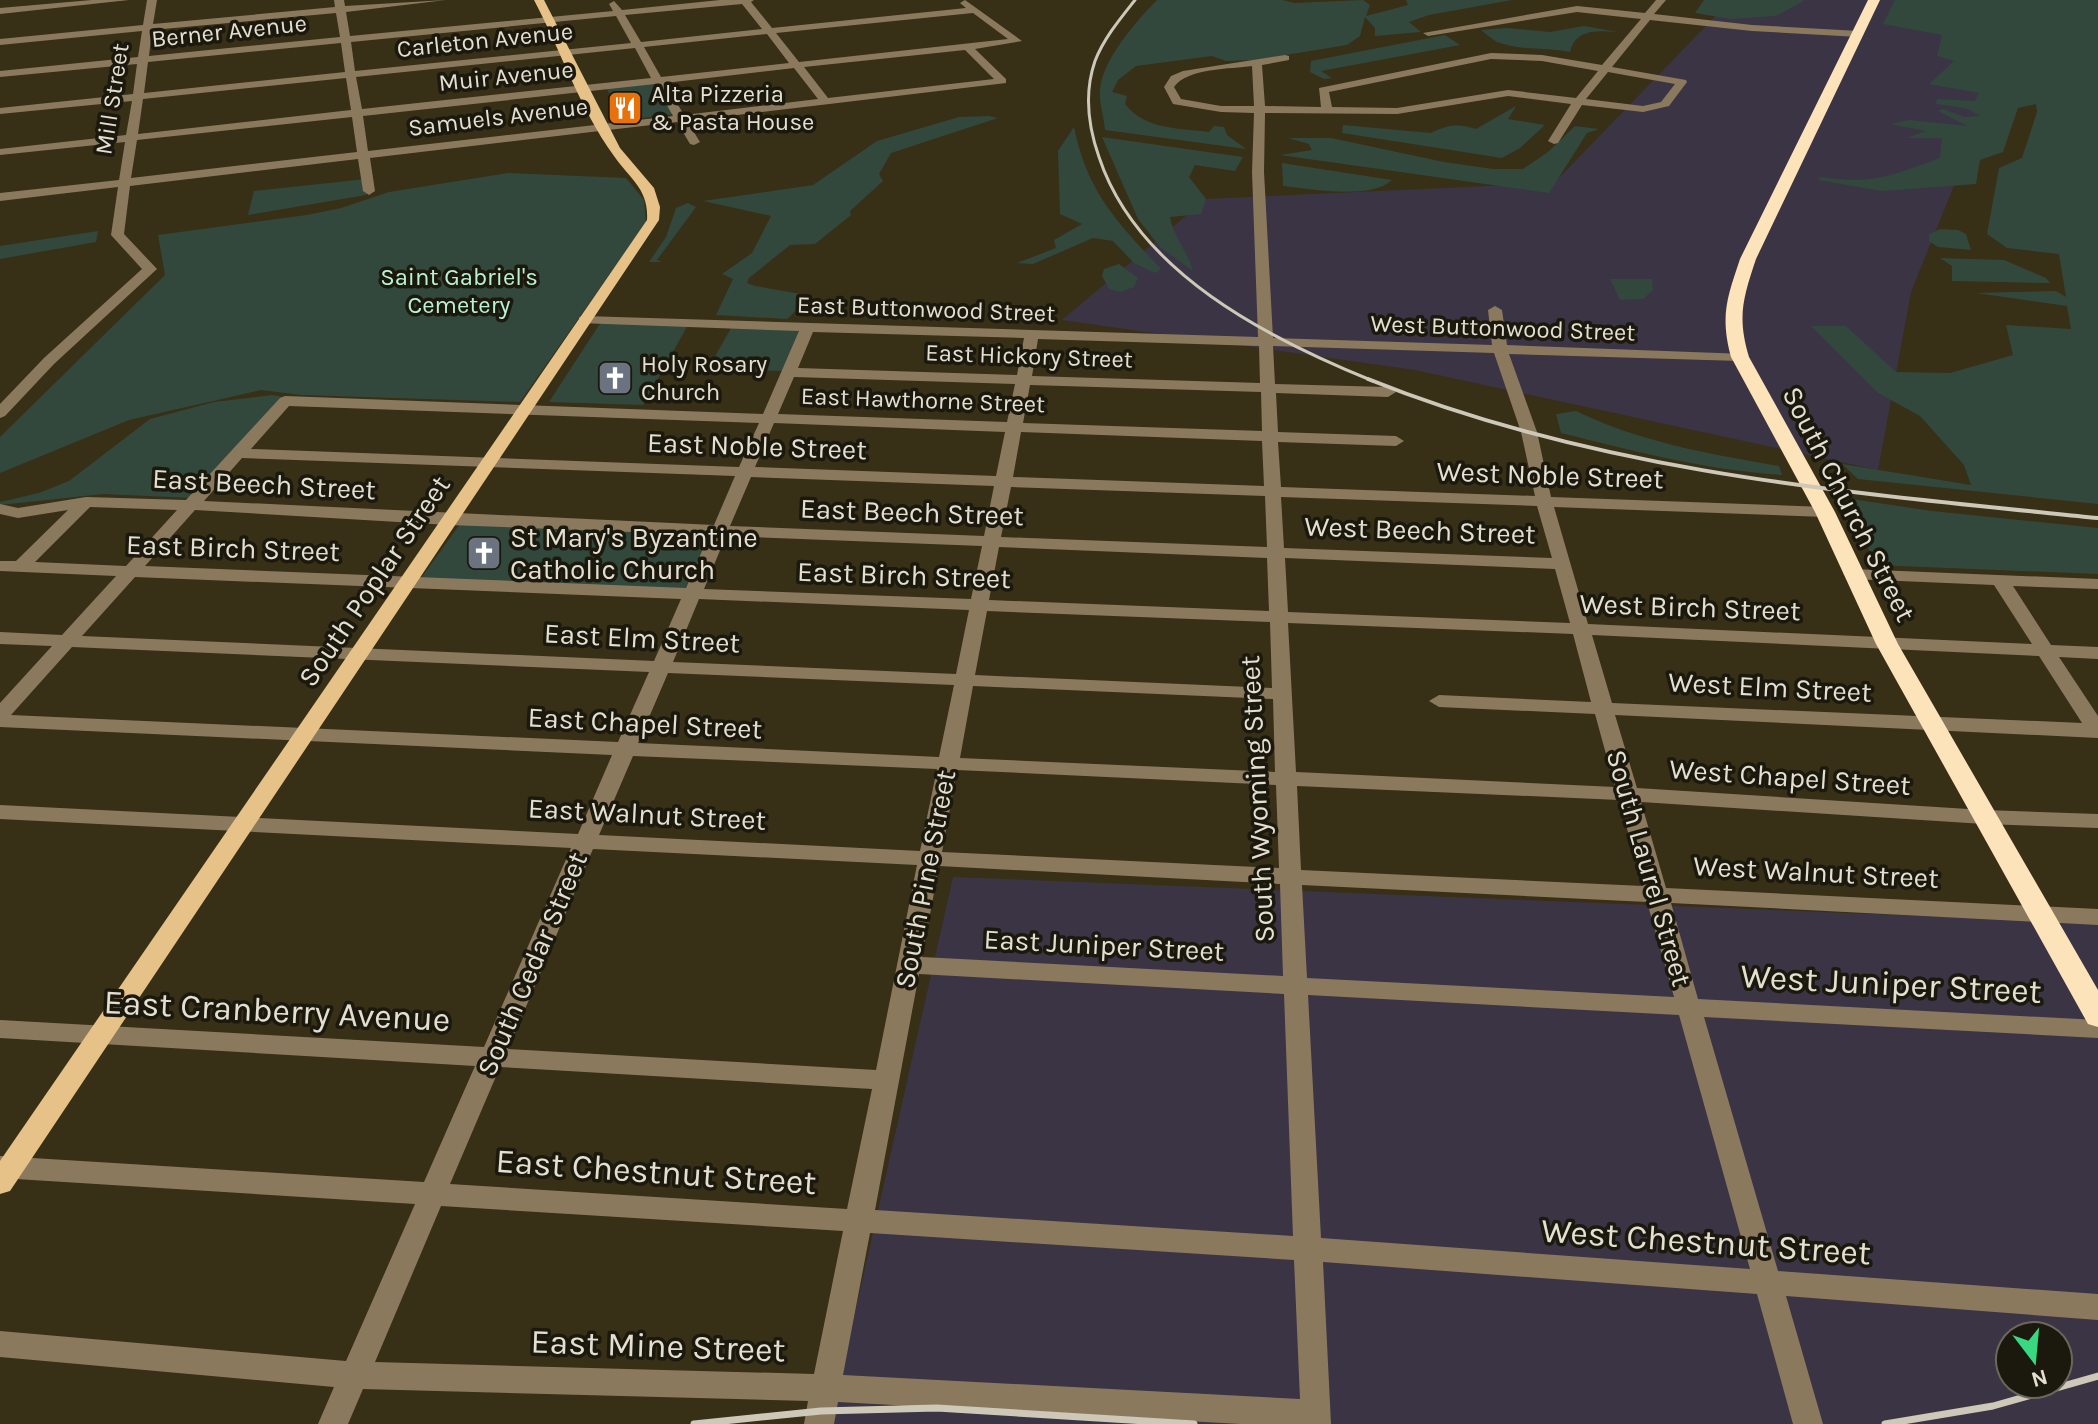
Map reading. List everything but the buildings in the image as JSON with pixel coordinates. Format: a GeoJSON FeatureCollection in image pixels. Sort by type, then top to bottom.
{"type":"FeatureCollection","features":[{"type":"Feature","properties":{"kind":"highway","name":"South Church Street"},"geometry":{"type":"LineString","coordinates":[[1874,0],[1748,259],[1733,304],[1733,332],[1740,357],[1825,512],[1887,644],[2098,1016]]}},
{"type":"Feature","properties":{"kind":"main road","name":"South Poplar Street"},"geometry":{"type":"LineString","coordinates":[[3,1173],[653,220],[656,205],[648,187],[615,150],[539,0]]}},
{"type":"Feature","properties":{"kind":"street"},"geometry":{"type":"LineString","coordinates":[[0,11],[124,0]]}},
{"type":"Feature","properties":{"kind":"street","name":"Mill Street"},"geometry":{"type":"LineString","coordinates":[[0,413],[49,361],[150,269],[117,235],[152,0]]}},
{"type":"Feature","properties":{"kind":"street"},"geometry":{"type":"LineString","coordinates":[[0,42],[340,5],[441,0]]}},
{"type":"Feature","properties":{"kind":"street"},"geometry":{"type":"LineString","coordinates":[[612,0],[694,142]]}},
{"type":"Feature","properties":{"kind":"street"},"geometry":{"type":"LineString","coordinates":[[745,0],[826,102]]}},
{"type":"Feature","properties":{"kind":"street","name":"Berner Avenue"},"geometry":{"type":"LineString","coordinates":[[0,74],[745,0]]}},
{"type":"Feature","properties":{"kind":"street"},"geometry":{"type":"LineString","coordinates":[[960,0],[974,10]]}},
{"type":"Feature","properties":{"kind":"street"},"geometry":{"type":"LineString","coordinates":[[1554,141],[1578,102],[1661,0]]}},
{"type":"Feature","properties":{"kind":"street"},"geometry":{"type":"LineString","coordinates":[[340,5],[369,191]]}},
{"type":"Feature","properties":{"kind":"street"},"geometry":{"type":"LineString","coordinates":[[1428,33],[1577,9],[1752,28],[1859,34]]}},
{"type":"Feature","properties":{"kind":"street","name":"Carleton Avenue"},"geometry":{"type":"LineString","coordinates":[[0,111],[974,10]]}},
{"type":"Feature","properties":{"kind":"street","name":"Muir Avenue"},"geometry":{"type":"LineString","coordinates":[[0,152],[1017,41],[974,10]]}},
{"type":"Feature","properties":{"kind":"street","name":"Samuels Avenue"},"geometry":{"type":"LineString","coordinates":[[0,197],[1002,81],[967,46]]}},
{"type":"Feature","properties":{"kind":"street"},"geometry":{"type":"LineString","coordinates":[[1285,58],[1187,73],[1175,78],[1169,87],[1177,102],[1184,105],[1260,110],[1328,112],[1397,111],[1508,93],[1643,109],[1665,104],[1682,82],[1542,58],[1491,56],[1323,90],[1328,112]]}},
{"type":"Feature","properties":{"kind":"street","name":"South Wyoming Street"},"geometry":{"type":"LineString","coordinates":[[1257,62],[1260,110],[1258,172],[1316,1419]]}},
{"type":"Feature","properties":{"kind":"street","name":"South Laurel Street"},"geometry":{"type":"LineString","coordinates":[[1495,310],[1500,350],[1529,432],[1561,564],[1808,1424]]}},
{"type":"Feature","properties":{"kind":"street","name":"East Buttonwood Street"},"geometry":{"type":"LineString","coordinates":[[584,320],[1266,342]]}},
{"type":"Feature","properties":{"kind":"street","name":"South Cedar Street"},"geometry":{"type":"LineString","coordinates":[[333,1424],[808,327]]}},
{"type":"Feature","properties":{"kind":"street","name":"South Pine Street"},"geometry":{"type":"LineString","coordinates":[[819,1424],[1032,335]]}},
{"type":"Feature","properties":{"kind":"street","name":"West Buttonwood Street"},"geometry":{"type":"LineString","coordinates":[[1266,342],[1740,357]]}},
{"type":"Feature","properties":{"kind":"street","name":"East Hickory Street"},"geometry":{"type":"LineString","coordinates":[[788,372],[1388,392]]}},
{"type":"Feature","properties":{"kind":"street","name":"East Hawthorne Street"},"geometry":{"type":"LineString","coordinates":[[239,453],[285,401],[1396,441]]}},
{"type":"Feature","properties":{"kind":"street"},"geometry":{"type":"LineString","coordinates":[[0,718],[239,453]]}},
{"type":"Feature","properties":{"kind":"street","name":"East Noble Street"},"geometry":{"type":"LineString","coordinates":[[239,453],[1273,491]]}},
{"type":"Feature","properties":{"kind":"street","name":"West Noble Street"},"geometry":{"type":"LineString","coordinates":[[1273,491],[1825,512]]}},
{"type":"Feature","properties":{"kind":"street"},"geometry":{"type":"LineString","coordinates":[[20,567],[86,502]]}},
{"type":"Feature","properties":{"kind":"street","name":"East Beech Street"},"geometry":{"type":"LineString","coordinates":[[0,509],[18,513],[86,502],[192,505],[449,520],[1276,552]]}},
{"type":"Feature","properties":{"kind":"street","name":"West Beech Street"},"geometry":{"type":"LineString","coordinates":[[1276,552],[1561,564]]}},
{"type":"Feature","properties":{"kind":"street","name":"East Birch Street"},"geometry":{"type":"LineString","coordinates":[[0,566],[1279,619]]}},
{"type":"Feature","properties":{"kind":"street"},"geometry":{"type":"LineString","coordinates":[[1852,574],[2098,584]]}},
{"type":"Feature","properties":{"kind":"street"},"geometry":{"type":"LineString","coordinates":[[2000,580],[2098,731]]}},
{"type":"Feature","properties":{"kind":"street","name":"West Birch Street"},"geometry":{"type":"LineString","coordinates":[[1279,619],[2098,653]]}},
{"type":"Feature","properties":{"kind":"street","name":"East Elm Street"},"geometry":{"type":"LineString","coordinates":[[0,638],[1283,694]]}},
{"type":"Feature","properties":{"kind":"street","name":"West Elm Street"},"geometry":{"type":"LineString","coordinates":[[1439,701],[2098,731]]}},
{"type":"Feature","properties":{"kind":"street","name":"East Chapel Street"},"geometry":{"type":"LineString","coordinates":[[0,718],[1287,781]]}},
{"type":"Feature","properties":{"kind":"street","name":"West Chapel Street"},"geometry":{"type":"LineString","coordinates":[[1287,781],[1628,794],[1984,817],[2098,821]]}},
{"type":"Feature","properties":{"kind":"street","name":"East Walnut Street"},"geometry":{"type":"LineString","coordinates":[[0,812],[1291,876]]}},
{"type":"Feature","properties":{"kind":"street","name":"West Walnut Street"},"geometry":{"type":"LineString","coordinates":[[1291,876],[2098,917]]}},
{"type":"Feature","properties":{"kind":"street","name":"East Juniper Street"},"geometry":{"type":"LineString","coordinates":[[908,965],[1296,986]]}},
{"type":"Feature","properties":{"kind":"street","name":"West Juniper Street"},"geometry":{"type":"LineString","coordinates":[[1296,986],[2098,1029]]}},
{"type":"Feature","properties":{"kind":"street","name":"East Cranberry Avenue"},"geometry":{"type":"LineString","coordinates":[[0,1029],[885,1080]]}},
{"type":"Feature","properties":{"kind":"street","name":"East Chestnut Street"},"geometry":{"type":"LineString","coordinates":[[3,1173],[433,1194],[1308,1249]]}},
{"type":"Feature","properties":{"kind":"street","name":"West Chestnut Street"},"geometry":{"type":"LineString","coordinates":[[1308,1249],[2098,1307]]}},
{"type":"Feature","properties":{"kind":"street","name":"East Mine Street"},"geometry":{"type":"LineString","coordinates":[[0,1344],[354,1375],[825,1388],[1316,1419]]}},
{"type":"Feature","properties":{"kind":"shaded area"},"geometry":{"type":"Polygon","coordinates":[[[1731,0],[2029,0],[1911,292],[1878,470],[1415,370],[1062,320],[1206,199],[1554,183],[1731,0]]]}},
{"type":"Feature","properties":{"kind":"shaded area"},"geometry":{"type":"Polygon","coordinates":[[[953,877],[2098,923],[2098,1424],[830,1424],[953,877]]]}},
{"type":"Feature","properties":{"kind":"green space"},"geometry":{"type":"Polygon","coordinates":[[[1157,0],[1282,0],[1294,3],[1363,0],[1370,5],[1366,16],[1408,5],[1406,0],[1512,0],[1429,15],[1409,22],[1421,32],[1375,36],[1375,28],[1365,17],[1360,36],[1347,45],[1255,60],[1226,61],[1212,56],[1136,66],[1118,80],[1112,92],[1127,96],[1125,104],[1142,119],[1175,128],[1209,132],[1214,126],[1224,127],[1227,135],[1246,149],[1105,130],[1100,96],[1102,79],[1113,54],[1157,0]]]}},
{"type":"Feature","properties":{"kind":"green space"},"geometry":{"type":"Polygon","coordinates":[[[1704,0],[1805,0],[1776,16],[1730,19],[1695,13],[1704,0]]]}},
{"type":"Feature","properties":{"kind":"green space"},"geometry":{"type":"Polygon","coordinates":[[[1895,0],[2098,0],[2098,504],[1858,479],[1842,464],[1971,485],[1964,465],[1920,416],[1878,393],[1811,326],[1846,326],[1896,372],[1950,373],[2013,355],[2006,325],[2071,329],[2067,306],[1976,293],[2056,291],[2066,297],[2059,254],[2007,248],[1987,234],[1999,168],[2022,158],[2037,112],[2036,104],[2018,108],[2003,152],[1980,160],[1976,184],[1882,191],[1818,180],[1821,177],[1855,180],[1882,177],[1940,158],[1942,138],[1907,138],[1926,131],[1891,124],[1909,120],[1968,126],[1938,111],[1943,109],[1965,117],[1980,116],[1966,108],[1936,104],[1937,99],[1975,101],[1979,93],[1929,84],[1954,61],[1937,56],[1942,35],[1883,24],[1895,0]]]}},
{"type":"Feature","properties":{"kind":"green space"},"geometry":{"type":"Polygon","coordinates":[[[1584,26],[1618,32],[1583,35],[1573,44],[1570,52],[1506,45],[1481,30],[1507,28],[1550,32],[1584,26]]]}},
{"type":"Feature","properties":{"kind":"green space"},"geometry":{"type":"Polygon","coordinates":[[[1445,35],[1460,45],[1321,71],[1332,78],[1324,79],[1310,72],[1311,61],[1445,35]]]}},
{"type":"Feature","properties":{"kind":"green space"},"geometry":{"type":"Polygon","coordinates":[[[662,80],[683,113],[625,120],[605,86],[662,80]]]}},
{"type":"Feature","properties":{"kind":"green space"},"geometry":{"type":"Polygon","coordinates":[[[1516,106],[1508,119],[1545,125],[1520,148],[1502,158],[1342,133],[1343,125],[1431,133],[1453,126],[1476,129],[1516,106]]]}},
{"type":"Feature","properties":{"kind":"green space"},"geometry":{"type":"Polygon","coordinates":[[[959,117],[998,118],[891,153],[879,174],[883,181],[850,211],[851,215],[815,244],[790,245],[749,278],[747,283],[755,286],[812,296],[787,319],[716,315],[733,279],[722,274],[752,253],[771,216],[703,201],[813,185],[877,141],[959,117]]]}},
{"type":"Feature","properties":{"kind":"green space"},"geometry":{"type":"Polygon","coordinates":[[[1575,126],[1599,129],[1587,133],[1549,193],[1280,155],[1312,150],[1309,144],[1288,138],[1331,138],[1444,162],[1493,169],[1523,169],[1548,152],[1575,126]]]}},
{"type":"Feature","properties":{"kind":"green space"},"geometry":{"type":"Polygon","coordinates":[[[1074,127],[1096,188],[1118,221],[1161,269],[1155,273],[1134,263],[1113,241],[1093,238],[1033,264],[1017,263],[1056,248],[1054,240],[1082,224],[1060,214],[1058,151],[1074,127]]]}},
{"type":"Feature","properties":{"kind":"green space"},"geometry":{"type":"Polygon","coordinates":[[[1102,137],[1243,157],[1235,171],[1195,165],[1189,177],[1206,199],[1201,214],[1170,217],[1193,271],[1160,247],[1138,219],[1102,137]]]}},
{"type":"Feature","properties":{"kind":"green space"},"geometry":{"type":"Polygon","coordinates":[[[1282,163],[1392,180],[1370,190],[1355,191],[1283,186],[1282,163]]]}},
{"type":"Feature","properties":{"kind":"green space","name":"Saint Gabriel's Cemetery"},"geometry":{"type":"Polygon","coordinates":[[[508,173],[626,178],[644,200],[646,222],[520,402],[302,395],[261,390],[129,420],[0,473],[0,437],[165,275],[158,235],[307,215],[341,208],[389,192],[508,173]]]}},
{"type":"Feature","properties":{"kind":"green space"},"geometry":{"type":"Polygon","coordinates":[[[366,179],[366,195],[248,215],[254,191],[366,179]]]}},
{"type":"Feature","properties":{"kind":"green space"},"geometry":{"type":"Polygon","coordinates":[[[688,203],[696,207],[657,260],[662,262],[649,262],[666,237],[676,208],[688,203]]]}},
{"type":"Feature","properties":{"kind":"green space"},"geometry":{"type":"Polygon","coordinates":[[[1940,229],[1958,230],[1966,234],[1971,250],[1938,247],[1929,241],[1929,234],[1940,229]]]}},
{"type":"Feature","properties":{"kind":"green space"},"geometry":{"type":"Polygon","coordinates":[[[98,231],[96,242],[0,259],[0,246],[98,231]]]}},
{"type":"Feature","properties":{"kind":"green space"},"geometry":{"type":"Polygon","coordinates":[[[1940,258],[2004,260],[2046,278],[2050,283],[1952,281],[1952,266],[1940,258]]]}},
{"type":"Feature","properties":{"kind":"green space"},"geometry":{"type":"Polygon","coordinates":[[[1119,264],[1138,278],[1134,287],[1120,292],[1109,289],[1102,276],[1104,269],[1119,264]]]}},
{"type":"Feature","properties":{"kind":"green space"},"geometry":{"type":"Polygon","coordinates":[[[1610,279],[1652,279],[1653,290],[1643,299],[1620,300],[1610,279]]]}},
{"type":"Feature","properties":{"kind":"green space"},"geometry":{"type":"Polygon","coordinates":[[[601,322],[688,325],[643,405],[549,402],[601,322]]]}},
{"type":"Feature","properties":{"kind":"green space"},"geometry":{"type":"Polygon","coordinates":[[[731,328],[803,329],[785,371],[708,369],[731,328]]]}},
{"type":"Feature","properties":{"kind":"green space"},"geometry":{"type":"Polygon","coordinates":[[[272,395],[283,397],[193,498],[103,494],[0,505],[0,502],[39,493],[69,481],[150,419],[214,402],[272,395]]]}},
{"type":"Feature","properties":{"kind":"green space"},"geometry":{"type":"Polygon","coordinates":[[[1576,411],[1650,439],[1779,466],[1782,475],[1698,464],[1561,433],[1556,414],[1576,411]]]}},
{"type":"Feature","properties":{"kind":"green space"},"geometry":{"type":"Polygon","coordinates":[[[1838,497],[1932,511],[2098,528],[2098,574],[1875,565],[1854,513],[1838,497]]]}},
{"type":"Feature","properties":{"kind":"green space"},"geometry":{"type":"Polygon","coordinates":[[[460,524],[711,534],[685,589],[421,578],[460,524]]]}},
{"type":"Feature","properties":{"kind":"railway"},"geometry":{"type":"LineString","coordinates":[[1135,0],[1103,44],[1089,85],[1092,133],[1117,198],[1143,234],[1174,267],[1210,296],[1291,344],[1369,380]]}},
{"type":"Feature","properties":{"kind":"railway"},"geometry":{"type":"LineString","coordinates":[[1369,380],[1456,411],[1546,437],[1636,458],[1820,488],[2098,518]]}},
{"type":"Feature","properties":{"kind":"railway"},"geometry":{"type":"LineString","coordinates":[[1885,1424],[1993,1406],[2098,1376]]}},
{"type":"Feature","properties":{"kind":"railway"},"geometry":{"type":"LineString","coordinates":[[694,1424],[821,1411],[937,1408],[1194,1424]]}},
{"type":"Feature","properties":{"kind":"place","name":"Alta Pizzeria & Pasta House"},"geometry":{"type":"Point","coordinates":[625,108]}},
{"type":"Feature","properties":{"kind":"place","name":"Holy Rosary Church"},"geometry":{"type":"Point","coordinates":[615,378]}},
{"type":"Feature","properties":{"kind":"place","name":"St Mary's Byzantine Catholic Church"},"geometry":{"type":"Point","coordinates":[484,553]}}]}
